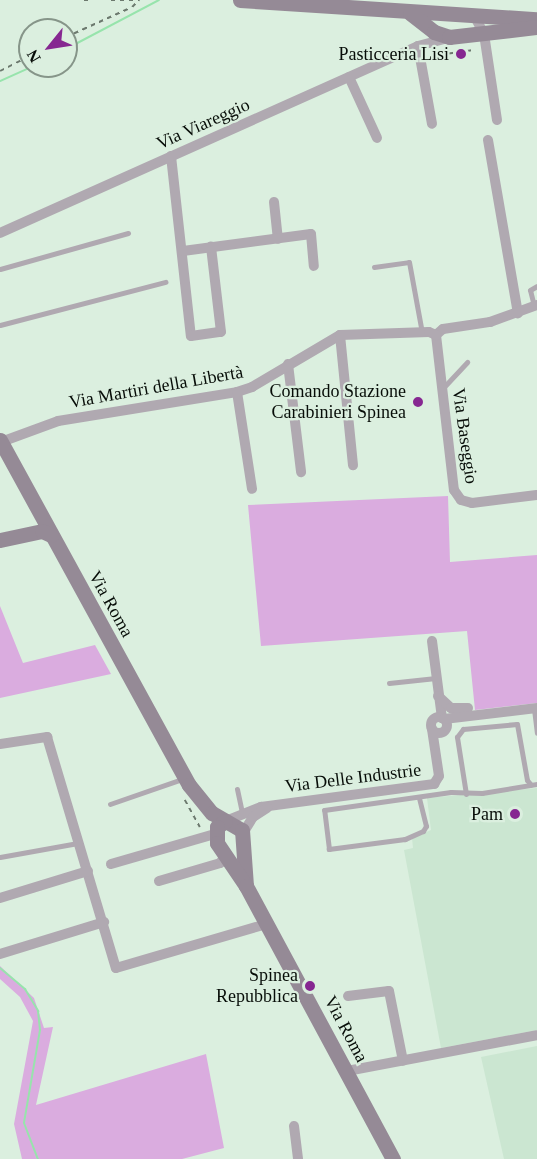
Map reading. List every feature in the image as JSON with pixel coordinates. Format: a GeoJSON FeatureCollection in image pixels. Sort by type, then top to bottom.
{"type":"FeatureCollection","features":[{"type":"Feature","properties":{"kind":"street"},"geometry":{"type":"LineString","coordinates":[[240,0],[457,37],[537,27]]}},
{"type":"Feature","properties":{"kind":"street"},"geometry":{"type":"LineString","coordinates":[[420,31],[438,12]]}},
{"type":"Feature","properties":{"kind":"street"},"geometry":{"type":"LineString","coordinates":[[420,31],[438,12]]}},
{"type":"Feature","properties":{"kind":"street"},"geometry":{"type":"LineString","coordinates":[[438,12],[472,16],[537,18]]}},
{"type":"Feature","properties":{"kind":"street"},"geometry":{"type":"LineString","coordinates":[[484,34],[494,15]]}},
{"type":"Feature","properties":{"kind":"street"},"geometry":{"type":"LineString","coordinates":[[457,37],[474,32],[472,16]]}},
{"type":"Feature","properties":{"kind":"street"},"geometry":{"type":"LineString","coordinates":[[472,16],[484,34],[497,120]]}},
{"type":"Feature","properties":{"kind":"street"},"geometry":{"type":"LineString","coordinates":[[420,31],[432,124]]}},
{"type":"Feature","properties":{"kind":"street","name":"Via Viareggio"},"geometry":{"type":"LineString","coordinates":[[0,233],[349,77],[420,31]]}},
{"type":"Feature","properties":{"kind":"street"},"geometry":{"type":"LineString","coordinates":[[349,77],[377,138]]}},
{"type":"Feature","properties":{"kind":"street"},"geometry":{"type":"LineString","coordinates":[[488,140],[518,313]]}},
{"type":"Feature","properties":{"kind":"street"},"geometry":{"type":"LineString","coordinates":[[171,156],[191,336],[221,332],[211,247]]}},
{"type":"Feature","properties":{"kind":"street"},"geometry":{"type":"LineString","coordinates":[[274,202],[278,239]]}},
{"type":"Feature","properties":{"kind":"street"},"geometry":{"type":"LineString","coordinates":[[183,251],[311,234],[314,266]]}},
{"type":"Feature","properties":{"kind":"street"},"geometry":{"type":"LineString","coordinates":[[436,335],[443,328],[518,313],[536,305]]}},
{"type":"Feature","properties":{"kind":"street","name":"Via Martiri della Libertà"},"geometry":{"type":"LineString","coordinates":[[1,441],[58,422],[237,392],[340,335],[422,333],[436,335]]}},
{"type":"Feature","properties":{"kind":"street"},"geometry":{"type":"LineString","coordinates":[[340,335],[352,465]]}},
{"type":"Feature","properties":{"kind":"street","name":"Via Baseggio"},"geometry":{"type":"LineString","coordinates":[[436,335],[454,490],[461,500],[472,503],[537,495]]}},
{"type":"Feature","properties":{"kind":"street"},"geometry":{"type":"LineString","coordinates":[[288,364],[301,472]]}},
{"type":"Feature","properties":{"kind":"street"},"geometry":{"type":"LineString","coordinates":[[237,392],[252,489]]}},
{"type":"Feature","properties":{"kind":"street","name":"Via Roma"},"geometry":{"type":"LineString","coordinates":[[1,441],[187,782],[220,826],[228,855],[393,1159]]}},
{"type":"Feature","properties":{"kind":"street"},"geometry":{"type":"LineString","coordinates":[[2,540],[42,519]]}},
{"type":"Feature","properties":{"kind":"street"},"geometry":{"type":"LineString","coordinates":[[2,540],[43,530],[51,535]]}},
{"type":"Feature","properties":{"kind":"street"},"geometry":{"type":"LineString","coordinates":[[432,642],[440,724]]}},
{"type":"Feature","properties":{"kind":"street"},"geometry":{"type":"LineString","coordinates":[[438,701],[451,708],[479,708],[488,713]]}},
{"type":"Feature","properties":{"kind":"street","name":"Via Delle Industrie"},"geometry":{"type":"LineString","coordinates":[[111,864],[220,826],[242,812],[272,805],[434,784],[439,778],[435,747],[440,724],[461,716],[535,709]]}},
{"type":"Feature","properties":{"kind":"street"},"geometry":{"type":"LineString","coordinates":[[0,744],[47,736],[116,968],[266,924]]}},
{"type":"Feature","properties":{"kind":"street","name":"Via Delle Industrie"},"geometry":{"type":"LineString","coordinates":[[246,834],[272,805]]}},
{"type":"Feature","properties":{"kind":"street"},"geometry":{"type":"LineString","coordinates":[[159,881],[220,863],[228,855],[237,855],[246,834],[242,812]]}},
{"type":"Feature","properties":{"kind":"street","name":"Via Roma"},"geometry":{"type":"LineString","coordinates":[[220,826],[236,823],[246,834],[246,885]]}},
{"type":"Feature","properties":{"kind":"street"},"geometry":{"type":"LineString","coordinates":[[0,898],[88,871]]}},
{"type":"Feature","properties":{"kind":"street"},"geometry":{"type":"LineString","coordinates":[[0,954],[104,922]]}},
{"type":"Feature","properties":{"kind":"street"},"geometry":{"type":"LineString","coordinates":[[348,996],[389,991],[403,1061]]}},
{"type":"Feature","properties":{"kind":"street"},"geometry":{"type":"LineString","coordinates":[[347,1071],[537,1035]]}},
{"type":"Feature","properties":{"kind":"street"},"geometry":{"type":"LineString","coordinates":[[294,1126],[298,1159]]}},
{"type":"Feature","properties":{"kind":"lane"},"geometry":{"type":"LineString","coordinates":[[0,269],[128,233]]}},
{"type":"Feature","properties":{"kind":"lane"},"geometry":{"type":"LineString","coordinates":[[374,267],[409,261],[422,333]]}},
{"type":"Feature","properties":{"kind":"lane"},"geometry":{"type":"LineString","coordinates":[[0,325],[165,282]]}},
{"type":"Feature","properties":{"kind":"lane"},"geometry":{"type":"LineString","coordinates":[[536,305],[530,290],[537,286]]}},
{"type":"Feature","properties":{"kind":"lane"},"geometry":{"type":"LineString","coordinates":[[441,390],[467,362]]}},
{"type":"Feature","properties":{"kind":"lane"},"geometry":{"type":"LineString","coordinates":[[389,683],[436,678]]}},
{"type":"Feature","properties":{"kind":"lane"},"geometry":{"type":"LineString","coordinates":[[535,709],[537,733]]}},
{"type":"Feature","properties":{"kind":"lane"},"geometry":{"type":"LineString","coordinates":[[420,798],[425,830],[405,839],[329,849],[324,810],[451,792],[466,794],[534,784],[517,724],[463,729],[458,738],[466,794]]}},
{"type":"Feature","properties":{"kind":"lane"},"geometry":{"type":"LineString","coordinates":[[110,804],[187,782]]}},
{"type":"Feature","properties":{"kind":"lane"},"geometry":{"type":"LineString","coordinates":[[237,789],[242,812]]}},
{"type":"Feature","properties":{"kind":"lane"},"geometry":{"type":"LineString","coordinates":[[0,857],[80,842]]}},
{"type":"Feature","properties":{"kind":"path"},"geometry":{"type":"LineString","coordinates":[[84,0],[90,0]]}},
{"type":"Feature","properties":{"kind":"path"},"geometry":{"type":"LineString","coordinates":[[111,0],[138,0]]}},
{"type":"Feature","properties":{"kind":"path"},"geometry":{"type":"LineString","coordinates":[[78,32],[132,7],[138,0]]}},
{"type":"Feature","properties":{"kind":"path"},"geometry":{"type":"LineString","coordinates":[[431,56],[474,50]]}},
{"type":"Feature","properties":{"kind":"path"},"geometry":{"type":"LineString","coordinates":[[0,70],[18,62]]}},
{"type":"Feature","properties":{"kind":"shaded area"},"geometry":{"type":"Polygon","coordinates":[[[448,496],[450,562],[537,555],[537,703],[475,710],[467,631],[261,646],[248,505],[448,496]]]}},
{"type":"Feature","properties":{"kind":"shaded area"},"geometry":{"type":"Polygon","coordinates":[[[0,606],[23,663],[95,645],[111,674],[0,698],[0,606]]]}},
{"type":"Feature","properties":{"kind":"shaded area"},"geometry":{"type":"Polygon","coordinates":[[[537,788],[537,1030],[441,1048],[404,850],[413,848],[412,838],[431,830],[427,798],[537,788]]]}},
{"type":"Feature","properties":{"kind":"shaded area"},"geometry":{"type":"Polygon","coordinates":[[[0,966],[34,998],[44,1028],[53,1027],[36,1105],[206,1054],[224,1148],[182,1159],[22,1159],[14,1124],[33,1021],[20,997],[0,979],[0,966]]]}},
{"type":"Feature","properties":{"kind":"shaded area"},"geometry":{"type":"Polygon","coordinates":[[[537,1046],[537,1159],[504,1159],[481,1057],[537,1046]]]}},
{"type":"Feature","properties":{"kind":"waterway"},"geometry":{"type":"LineString","coordinates":[[78,43],[159,0]]}},
{"type":"Feature","properties":{"kind":"waterway"},"geometry":{"type":"LineString","coordinates":[[0,81],[18,73]]}},
{"type":"Feature","properties":{"kind":"waterway"},"geometry":{"type":"LineString","coordinates":[[0,968],[25,989],[38,1011],[40,1030],[24,1123],[38,1159]]}},
{"type":"Feature","properties":{"kind":"place","name":"Pasticceria Lisi"},"geometry":{"type":"Point","coordinates":[461,54]}},
{"type":"Feature","properties":{"kind":"place","name":"Comando Stazione Carabinieri Spinea"},"geometry":{"type":"Point","coordinates":[418,402]}},
{"type":"Feature","properties":{"kind":"place","name":"Pam"},"geometry":{"type":"Point","coordinates":[515,814]}},
{"type":"Feature","properties":{"kind":"place","name":"Spinea Repubblica"},"geometry":{"type":"Point","coordinates":[310,986]}}]}
